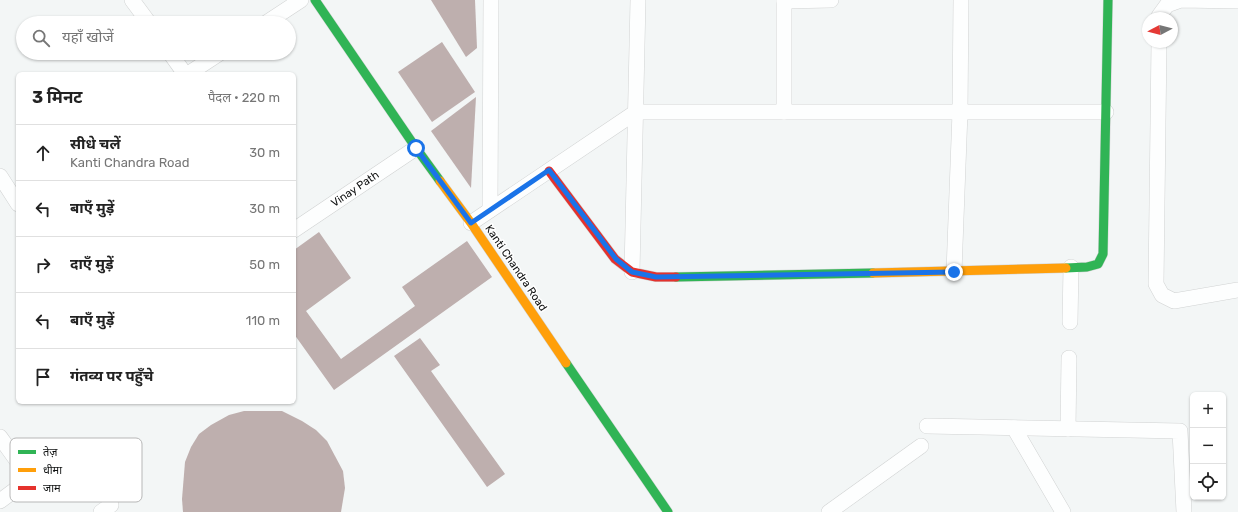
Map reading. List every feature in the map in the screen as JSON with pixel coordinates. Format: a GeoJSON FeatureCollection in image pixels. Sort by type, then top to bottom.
{"type":"FeatureCollection","features":[{"type":"Feature","properties":{"kind":"street"},"geometry":{"type":"LineString","coordinates":[[132,0],[144,16]]}},
{"type":"Feature","properties":{"kind":"street"},"geometry":{"type":"LineString","coordinates":[[277,16],[301,0]]}},
{"type":"Feature","properties":{"kind":"street","name":"Kanti Chandra Road"},"geometry":{"type":"LineString","coordinates":[[315,0],[416,148],[471,223],[668,512]]}},
{"type":"Feature","properties":{"kind":"street"},"geometry":{"type":"LineString","coordinates":[[490,210],[491,0]]}},
{"type":"Feature","properties":{"kind":"street"},"geometry":{"type":"LineString","coordinates":[[632,272],[638,0]]}},
{"type":"Feature","properties":{"kind":"street"},"geometry":{"type":"LineString","coordinates":[[784,112],[784,1],[831,0]]}},
{"type":"Feature","properties":{"kind":"street"},"geometry":{"type":"LineString","coordinates":[[954,272],[960,112],[961,0]]}},
{"type":"Feature","properties":{"kind":"street"},"geometry":{"type":"LineString","coordinates":[[549,170],[616,259],[632,272],[656,277],[954,272],[1087,267],[1098,264],[1103,254],[1108,0]]}},
{"type":"Feature","properties":{"kind":"street"},"geometry":{"type":"LineString","coordinates":[[1163,12],[1167,5],[1181,0],[1238,1]]}},
{"type":"Feature","properties":{"kind":"street"},"geometry":{"type":"LineString","coordinates":[[1159,48],[1156,284],[1162,295],[1174,301],[1238,290]]}},
{"type":"Feature","properties":{"kind":"street"},"geometry":{"type":"LineString","coordinates":[[175,60],[184,72]]}},
{"type":"Feature","properties":{"kind":"street"},"geometry":{"type":"LineString","coordinates":[[191,72],[209,60]]}},
{"type":"Feature","properties":{"kind":"street"},"geometry":{"type":"LineString","coordinates":[[471,223],[636,112],[1106,112]]}},
{"type":"Feature","properties":{"kind":"street","name":"Vinay Path"},"geometry":{"type":"LineString","coordinates":[[296,228],[416,148]]}},
{"type":"Feature","properties":{"kind":"street"},"geometry":{"type":"LineString","coordinates":[[0,176],[16,201]]}},
{"type":"Feature","properties":{"kind":"street"},"geometry":{"type":"LineString","coordinates":[[1070,322],[1072,267]]}},
{"type":"Feature","properties":{"kind":"street"},"geometry":{"type":"LineString","coordinates":[[1068,429],[1069,358]]}},
{"type":"Feature","properties":{"kind":"street"},"geometry":{"type":"LineString","coordinates":[[928,426],[1180,431],[1184,512]]}},
{"type":"Feature","properties":{"kind":"street"},"geometry":{"type":"LineString","coordinates":[[1014,428],[1063,512]]}},
{"type":"Feature","properties":{"kind":"street"},"geometry":{"type":"LineString","coordinates":[[0,437],[10,451]]}},
{"type":"Feature","properties":{"kind":"street"},"geometry":{"type":"LineString","coordinates":[[829,512],[921,446]]}},
{"type":"Feature","properties":{"kind":"street"},"geometry":{"type":"LineString","coordinates":[[0,501],[10,494]]}},
{"type":"Feature","properties":{"kind":"building"},"geometry":{"type":"Polygon","coordinates":[[[431,0],[475,0],[477,48],[466,57],[431,0]]]}},
{"type":"Feature","properties":{"kind":"building"},"geometry":{"type":"Polygon","coordinates":[[[442,42],[475,92],[432,122],[398,72],[442,42]]]}},
{"type":"Feature","properties":{"kind":"building"},"geometry":{"type":"Polygon","coordinates":[[[476,97],[471,188],[431,131],[476,97]]]}},
{"type":"Feature","properties":{"kind":"building"},"geometry":{"type":"Polygon","coordinates":[[[319,232],[351,278],[306,311],[341,359],[415,306],[402,287],[467,241],[492,277],[334,390],[296,337],[296,249],[319,232]]]}},
{"type":"Feature","properties":{"kind":"building"},"geometry":{"type":"Polygon","coordinates":[[[420,338],[440,365],[431,371],[505,474],[487,487],[394,356],[420,338]]]}},
{"type":"Feature","properties":{"kind":"building"},"geometry":{"type":"Polygon","coordinates":[[[244,411],[282,411],[316,430],[327,441],[343,471],[345,488],[341,512],[183,512],[182,499],[185,462],[191,447],[199,434],[211,425],[229,415],[244,411]]]}},
{"type":"Feature","properties":{"kind":"traffic: fast"},"geometry":{"type":"LineString","coordinates":[[315,0],[440,181]]}},
{"type":"Feature","properties":{"kind":"traffic: fast"},"geometry":{"type":"LineString","coordinates":[[1066,268],[1087,267],[1098,264],[1103,254],[1108,0]]}},
{"type":"Feature","properties":{"kind":"traffic: fast"},"geometry":{"type":"LineString","coordinates":[[676,277],[873,273]]}},
{"type":"Feature","properties":{"kind":"traffic: fast"},"geometry":{"type":"LineString","coordinates":[[566,363],[668,512]]}},
{"type":"Feature","properties":{"kind":"traffic: slow"},"geometry":{"type":"LineString","coordinates":[[440,181],[471,223],[566,363]]}},
{"type":"Feature","properties":{"kind":"traffic: slow"},"geometry":{"type":"LineString","coordinates":[[873,273],[1066,268]]}},
{"type":"Feature","properties":{"kind":"traffic: jam"},"geometry":{"type":"LineString","coordinates":[[549,171],[615,259],[632,272],[656,277],[676,277]]}},
{"type":"Feature","properties":{"kind":"route"},"geometry":{"type":"LineString","coordinates":[[416,148],[471,223],[549,170],[616,259],[632,272],[656,277],[954,272]]}}]}
